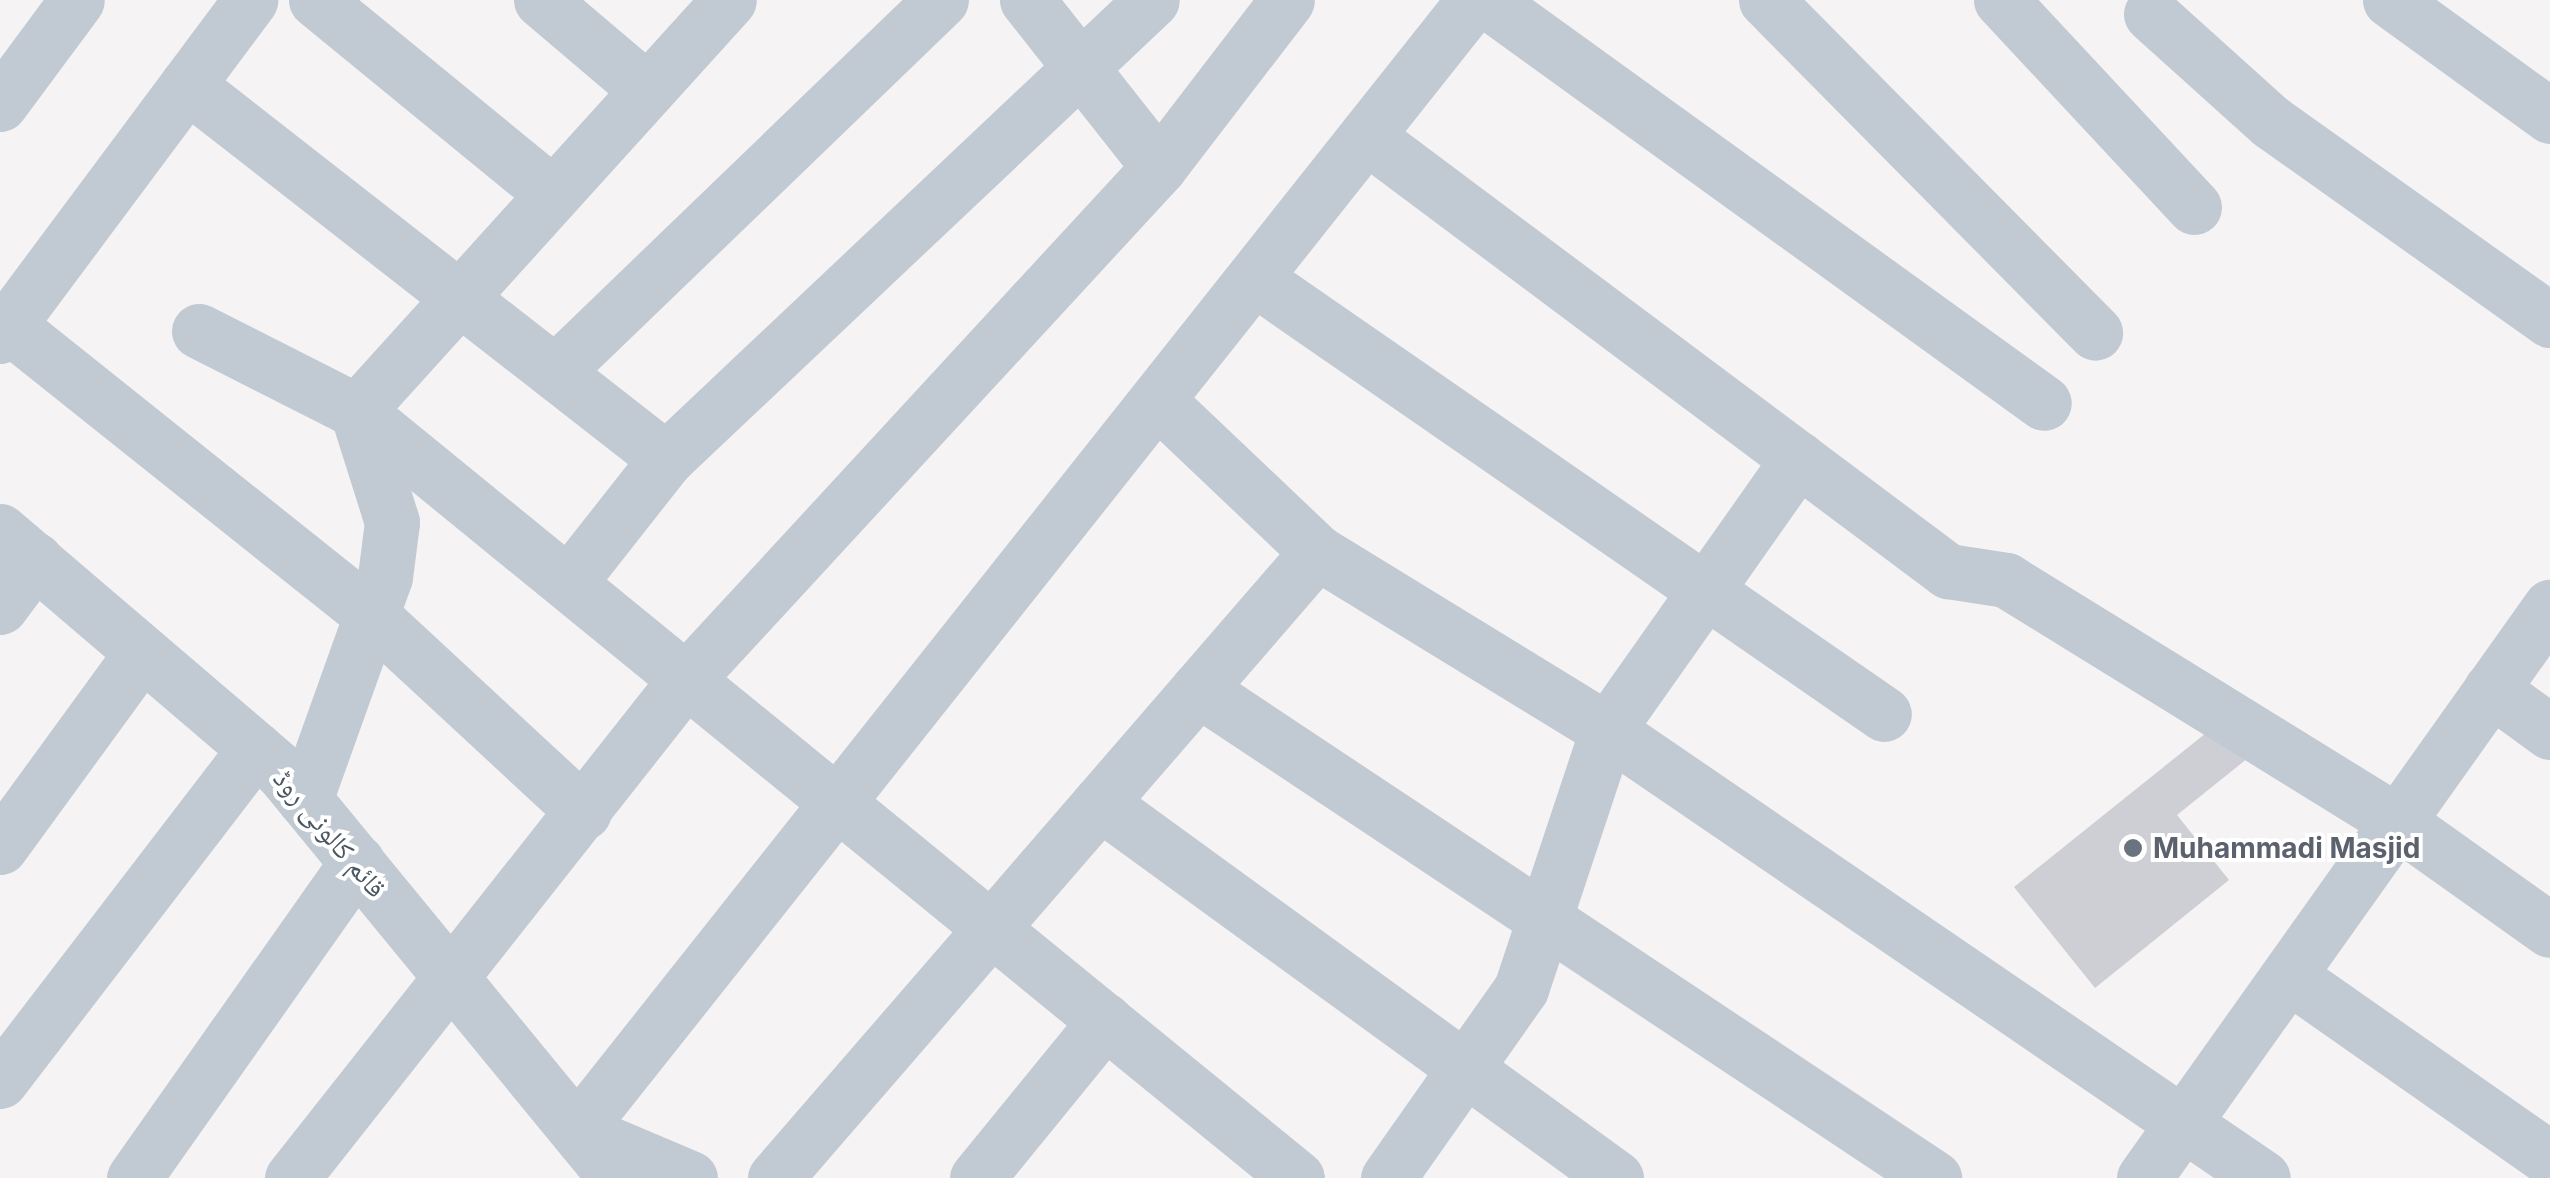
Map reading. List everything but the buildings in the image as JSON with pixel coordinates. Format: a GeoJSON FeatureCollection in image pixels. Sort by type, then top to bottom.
{"type":"FeatureCollection","features":[{"type":"Feature","properties":{"kind":"street"},"geometry":{"type":"LineString","coordinates":[[0,104],[77,0]]}},
{"type":"Feature","properties":{"kind":"street"},"geometry":{"type":"LineString","coordinates":[[250,0],[4,330],[372,614],[584,812]]}},
{"type":"Feature","properties":{"kind":"street"},"geometry":{"type":"LineString","coordinates":[[316,0],[553,194]]}},
{"type":"Feature","properties":{"kind":"street"},"geometry":{"type":"LineString","coordinates":[[540,0],[647,90]]}},
{"type":"Feature","properties":{"kind":"street"},"geometry":{"type":"LineString","coordinates":[[356,411],[729,0]]}},
{"type":"Feature","properties":{"kind":"street"},"geometry":{"type":"LineString","coordinates":[[554,372],[942,0]]}},
{"type":"Feature","properties":{"kind":"street"},"geometry":{"type":"LineString","coordinates":[[1027,0],[1078,70],[1159,167]]}},
{"type":"Feature","properties":{"kind":"street"},"geometry":{"type":"LineString","coordinates":[[570,581],[666,460],[1152,0]]}},
{"type":"Feature","properties":{"kind":"street"},"geometry":{"type":"LineString","coordinates":[[315,1168],[447,973],[584,812],[682,684],[1159,167],[1287,0]]}},
{"type":"Feature","properties":{"kind":"street"},"geometry":{"type":"LineString","coordinates":[[690,1178],[577,1130],[1474,0]]}},
{"type":"Feature","properties":{"kind":"street"},"geometry":{"type":"LineString","coordinates":[[1486,0],[2044,403]]}},
{"type":"Feature","properties":{"kind":"street"},"geometry":{"type":"LineString","coordinates":[[1766,0],[2095,332]]}},
{"type":"Feature","properties":{"kind":"street"},"geometry":{"type":"LineString","coordinates":[[2390,0],[2550,116]]}},
{"type":"Feature","properties":{"kind":"street"},"geometry":{"type":"LineString","coordinates":[[2020,6],[2194,207]]}},
{"type":"Feature","properties":{"kind":"street"},"geometry":{"type":"LineString","coordinates":[[2151,14],[2271,122],[2550,320]]}},
{"type":"Feature","properties":{"kind":"street"},"geometry":{"type":"LineString","coordinates":[[187,85],[666,460]]}},
{"type":"Feature","properties":{"kind":"street"},"geometry":{"type":"LineString","coordinates":[[1366,136],[1948,571],[2006,580],[2398,822],[2550,930]]}},
{"type":"Feature","properties":{"kind":"street"},"geometry":{"type":"LineString","coordinates":[[1254,278],[1702,596],[1884,714]]}},
{"type":"Feature","properties":{"kind":"street"},"geometry":{"type":"LineString","coordinates":[[200,332],[356,411],[570,581],[682,684],[837,803],[1298,1178]]}},
{"type":"Feature","properties":{"kind":"street"},"geometry":{"type":"LineString","coordinates":[[1157,400],[1317,552],[1607,730],[2263,1178]]}},
{"type":"Feature","properties":{"kind":"street"},"geometry":{"type":"LineString","coordinates":[[305,800],[372,614],[392,522],[356,411]]}},
{"type":"Feature","properties":{"kind":"street"},"geometry":{"type":"LineString","coordinates":[[1388,1178],[1522,989],[1607,730],[1798,460]]}},
{"type":"Feature","properties":{"kind":"street"},"geometry":{"type":"LineString","coordinates":[[0,608],[17,546]]}},
{"type":"Feature","properties":{"kind":"street","name":"قائم کالونی روڈ"},"geometry":{"type":"LineString","coordinates":[[17,546],[255,749],[305,800],[616,1178]]}},
{"type":"Feature","properties":{"kind":"street"},"geometry":{"type":"LineString","coordinates":[[775,1178],[1317,552]]}},
{"type":"Feature","properties":{"kind":"street"},"geometry":{"type":"LineString","coordinates":[[2144,1178],[2550,607]]}},
{"type":"Feature","properties":{"kind":"street"},"geometry":{"type":"LineString","coordinates":[[0,846],[142,652]]}},
{"type":"Feature","properties":{"kind":"street"},"geometry":{"type":"LineString","coordinates":[[1198,688],[1543,923],[1934,1178]]}},
{"type":"Feature","properties":{"kind":"street"},"geometry":{"type":"LineString","coordinates":[[2491,689],[2550,732]]}},
{"type":"Feature","properties":{"kind":"street"},"geometry":{"type":"LineString","coordinates":[[0,1081],[255,749]]}},
{"type":"Feature","properties":{"kind":"street"},"geometry":{"type":"LineString","coordinates":[[1100,803],[1462,1074],[1616,1178]]}},
{"type":"Feature","properties":{"kind":"street"},"geometry":{"type":"LineString","coordinates":[[134,1178],[357,862]]}},
{"type":"Feature","properties":{"kind":"street"},"geometry":{"type":"LineString","coordinates":[[2289,976],[2550,1159]]}},
{"type":"Feature","properties":{"kind":"street"},"geometry":{"type":"LineString","coordinates":[[977,1178],[1104,1021]]}},
{"type":"Feature","properties":{"kind":"place","name":"Muhammadi Masjid"},"geometry":{"type":"Point","coordinates":[2133,848]}}]}
